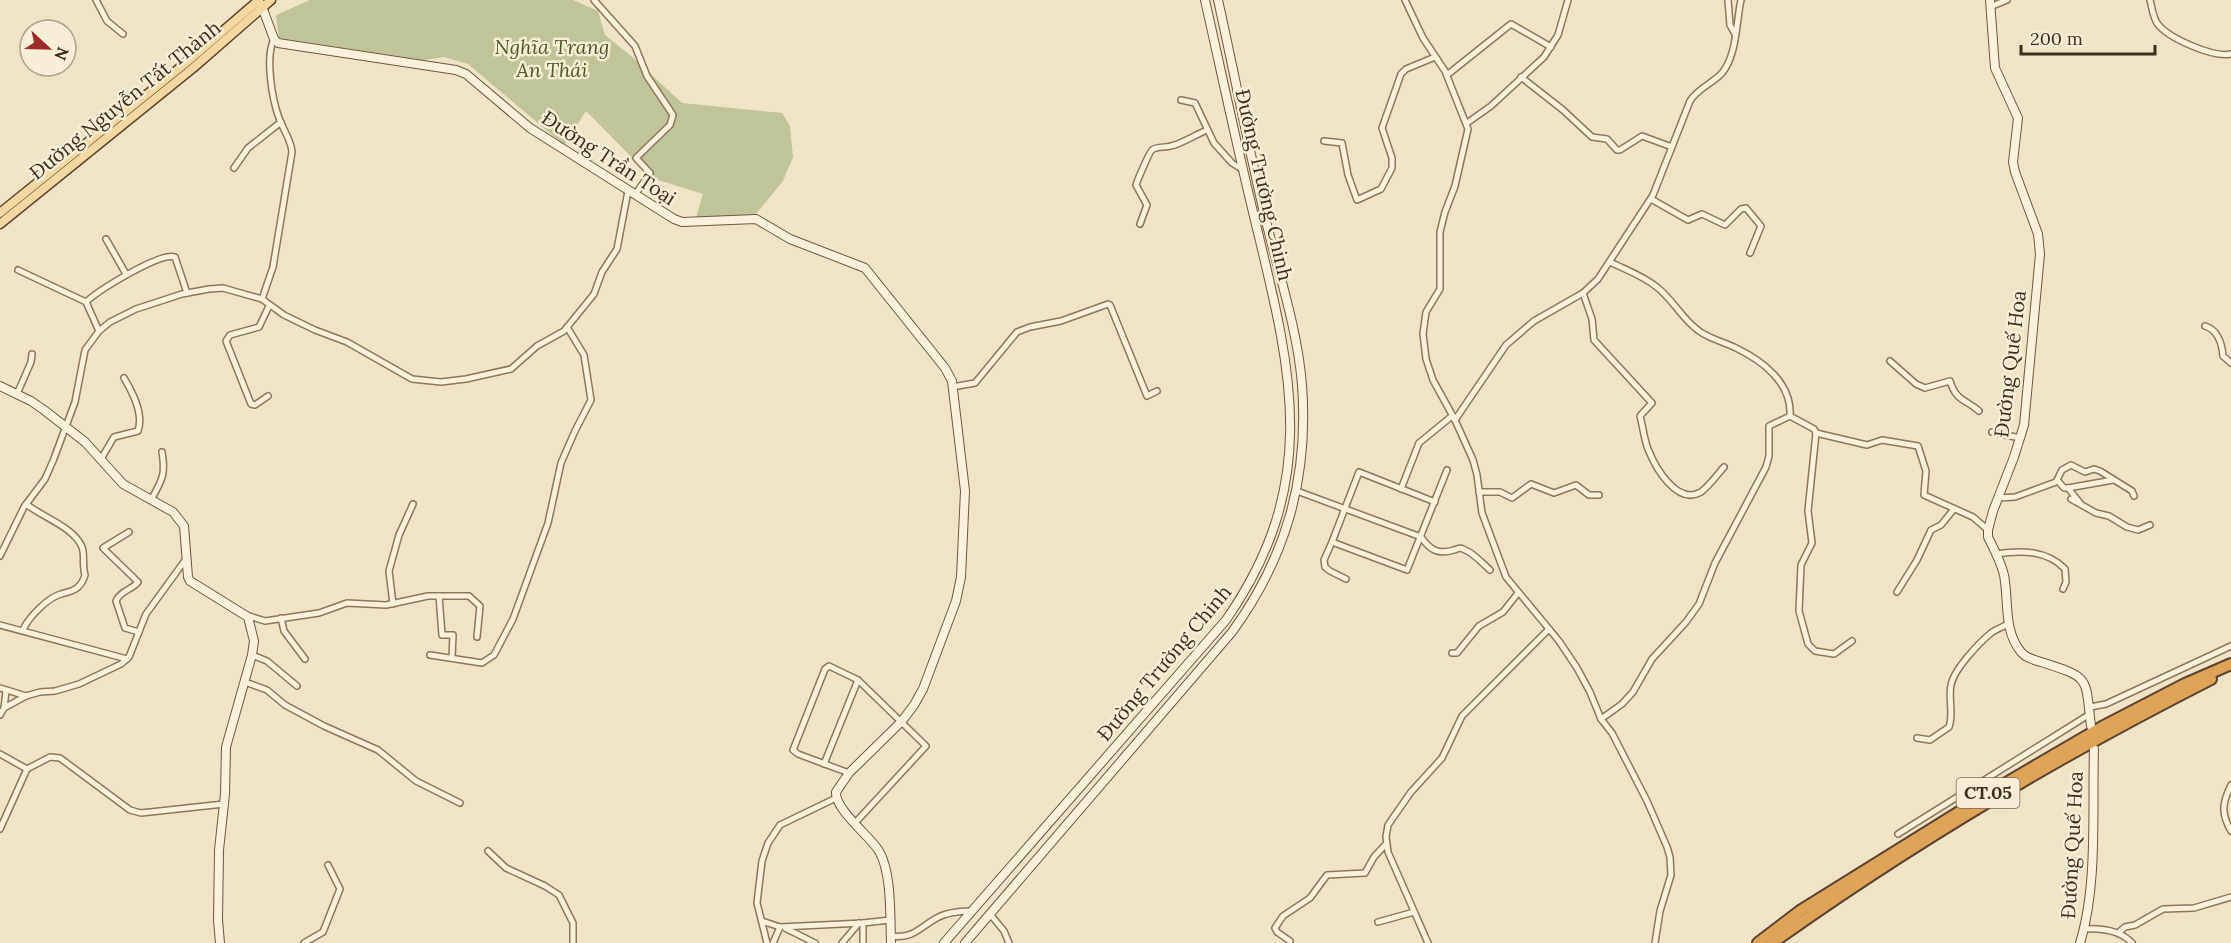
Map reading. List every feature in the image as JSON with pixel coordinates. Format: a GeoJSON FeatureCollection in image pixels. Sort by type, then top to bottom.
{"type":"FeatureCollection","features":[{"type":"Feature","properties":{"kind":"highway","name":"CT.05"},"geometry":{"type":"LineString","coordinates":[[1758,943],[1800,911],[2001,786],[2102,727],[2185,684],[2231,664]]}},
{"type":"Feature","properties":{"kind":"highway","name":"CT.05"},"geometry":{"type":"LineString","coordinates":[[1772,943],[1817,911],[1995,798],[2104,735],[2231,671]]}},
{"type":"Feature","properties":{"kind":"main road","name":"Đường Nguyễn Tất Thành"},"geometry":{"type":"LineString","coordinates":[[0,213],[260,2],[271,0]]}},
{"type":"Feature","properties":{"kind":"main road","name":"Đường Nguyễn Tất Thành"},"geometry":{"type":"LineString","coordinates":[[0,224],[193,68],[260,2]]}},
{"type":"Feature","properties":{"kind":"street"},"geometry":{"type":"LineString","coordinates":[[96,0],[107,21],[123,34]]}},
{"type":"Feature","properties":{"kind":"street"},"geometry":{"type":"LineString","coordinates":[[0,556],[26,504],[45,479],[75,402],[83,356],[99,331],[136,309],[188,293],[223,288],[262,299],[269,306],[315,330],[347,342],[412,379],[441,382],[511,369],[537,346],[567,327],[594,294],[602,272],[616,249],[631,193],[650,173],[636,158],[670,125],[673,115],[647,76],[635,46],[594,0]]}},
{"type":"Feature","properties":{"kind":"street","name":"Đường Trường Chinh"},"geometry":{"type":"LineString","coordinates":[[944,943],[1223,624],[1252,581],[1269,543],[1285,488],[1290,441],[1290,386],[1285,347],[1205,0]]}},
{"type":"Feature","properties":{"kind":"street","name":"Đường Trường Chinh"},"geometry":{"type":"LineString","coordinates":[[965,943],[1233,631],[1251,605],[1274,562],[1297,490],[1303,441],[1302,384],[1296,347],[1218,0]]}},
{"type":"Feature","properties":{"kind":"street"},"geometry":{"type":"LineString","coordinates":[[1405,0],[1423,38],[1447,75],[1457,104],[1467,123],[1467,139],[1440,232],[1440,289],[1426,312],[1423,324],[1429,370],[1473,460],[1482,513],[1506,577],[1550,629],[1577,668],[1601,719],[1612,733],[1647,801],[1670,857],[1671,875],[1660,911],[1655,943]]}},
{"type":"Feature","properties":{"kind":"street"},"geometry":{"type":"LineString","coordinates":[[1467,123],[1491,106],[1544,57],[1561,27],[1568,0]]}},
{"type":"Feature","properties":{"kind":"street"},"geometry":{"type":"LineString","coordinates":[[1728,0],[1730,25],[1735,34]]}},
{"type":"Feature","properties":{"kind":"street"},"geometry":{"type":"LineString","coordinates":[[1401,489],[1418,444],[1453,418],[1506,345],[1534,321],[1583,293],[1598,279],[1610,262],[1651,199],[1693,96],[1720,75],[1730,62],[1741,0]]}},
{"type":"Feature","properties":{"kind":"street"},"geometry":{"type":"LineString","coordinates":[[1990,3],[2007,0]]}},
{"type":"Feature","properties":{"kind":"street"},"geometry":{"type":"LineString","coordinates":[[2150,0],[2156,22],[2170,34],[2217,55],[2231,54]]}},
{"type":"Feature","properties":{"kind":"street"},"geometry":{"type":"LineString","coordinates":[[260,2],[274,39],[270,50],[274,101],[292,152],[273,267],[262,299]]}},
{"type":"Feature","properties":{"kind":"street","name":"Đường Quế Hoa"},"geometry":{"type":"LineString","coordinates":[[1988,530],[2020,438],[2026,407],[2040,243],[2014,172],[2018,118],[1995,68],[1990,3]]}},
{"type":"Feature","properties":{"kind":"street"},"geometry":{"type":"LineString","coordinates":[[1447,75],[1511,24],[1551,47]]}},
{"type":"Feature","properties":{"kind":"street","name":"Đường Trần Toại"},"geometry":{"type":"LineString","coordinates":[[274,39],[278,43],[461,72],[530,128],[666,216],[682,222],[756,219],[790,239],[866,268],[945,368],[952,381],[965,491],[960,589],[923,689],[914,705],[902,721],[849,773],[839,786],[836,798]]}},
{"type":"Feature","properties":{"kind":"street"},"geometry":{"type":"LineString","coordinates":[[1324,141],[1342,143],[1348,175],[1357,200],[1381,189],[1392,168],[1392,159],[1382,128],[1396,85],[1404,70],[1436,57]]}},
{"type":"Feature","properties":{"kind":"street"},"geometry":{"type":"LineString","coordinates":[[1521,77],[1563,110],[1592,137],[1608,139],[1614,149],[1620,150],[1642,136],[1672,147]]}},
{"type":"Feature","properties":{"kind":"street"},"geometry":{"type":"LineString","coordinates":[[1181,100],[1195,103],[1214,143],[1232,164],[1243,170]]}},
{"type":"Feature","properties":{"kind":"street"},"geometry":{"type":"LineString","coordinates":[[234,168],[249,148],[281,122]]}},
{"type":"Feature","properties":{"kind":"street"},"geometry":{"type":"LineString","coordinates":[[1140,224],[1147,205],[1135,187],[1144,170],[1149,152],[1156,148],[1175,145],[1207,130]]}},
{"type":"Feature","properties":{"kind":"street"},"geometry":{"type":"LineString","coordinates":[[1651,199],[1688,220],[1702,214],[1725,225],[1741,209],[1746,208],[1761,226],[1750,254]]}},
{"type":"Feature","properties":{"kind":"street"},"geometry":{"type":"LineString","coordinates":[[106,239],[126,274]]}},
{"type":"Feature","properties":{"kind":"street"},"geometry":{"type":"LineString","coordinates":[[86,302],[126,274],[172,256],[176,259],[188,293]]}},
{"type":"Feature","properties":{"kind":"street"},"geometry":{"type":"LineString","coordinates":[[1610,262],[1657,286],[1697,330],[1740,351],[1772,371],[1784,391],[1790,416],[1810,426],[1816,433],[1867,446],[1882,440],[1918,446],[1926,471],[1924,495],[1973,517],[1988,530],[2005,584],[2008,624],[2017,645],[2025,656],[2072,672],[2081,678],[2088,692],[2091,726]]}},
{"type":"Feature","properties":{"kind":"street"},"geometry":{"type":"LineString","coordinates":[[18,270],[86,302],[99,331]]}},
{"type":"Feature","properties":{"kind":"street"},"geometry":{"type":"LineString","coordinates":[[1583,293],[1592,319],[1594,340],[1652,403],[1640,416],[1648,448],[1664,477],[1679,493],[1687,495],[1701,492],[1724,467]]}},
{"type":"Feature","properties":{"kind":"street"},"geometry":{"type":"LineString","coordinates":[[952,387],[975,383],[1017,332],[1061,321],[1108,304],[1147,396],[1157,391]]}},
{"type":"Feature","properties":{"kind":"street"},"geometry":{"type":"LineString","coordinates":[[268,396],[255,405],[251,404],[226,341],[230,335],[259,327],[269,306]]}},
{"type":"Feature","properties":{"kind":"street"},"geometry":{"type":"LineString","coordinates":[[2205,326],[2212,328],[2216,333],[2222,345],[2223,356],[2231,363]]}},
{"type":"Feature","properties":{"kind":"street"},"geometry":{"type":"LineString","coordinates":[[430,655],[482,663],[494,655],[513,619],[544,534],[561,463],[592,395],[584,355],[567,327]]}},
{"type":"Feature","properties":{"kind":"street"},"geometry":{"type":"LineString","coordinates":[[17,394],[31,362],[32,354]]}},
{"type":"Feature","properties":{"kind":"street"},"geometry":{"type":"LineString","coordinates":[[1890,361],[1916,384],[1925,388],[1950,381],[1959,399],[1978,411]]}},
{"type":"Feature","properties":{"kind":"street"},"geometry":{"type":"LineString","coordinates":[[101,459],[114,437],[138,431],[140,423],[132,392],[124,378]]}},
{"type":"Feature","properties":{"kind":"street"},"geometry":{"type":"LineString","coordinates":[[0,386],[17,394],[66,426],[101,459],[123,484],[173,512],[184,526],[188,577],[192,583],[246,615],[262,620],[318,613],[347,603],[379,606],[428,596],[469,596],[480,606],[477,637]]}},
{"type":"Feature","properties":{"kind":"street"},"geometry":{"type":"LineString","coordinates":[[1601,719],[1622,704],[1633,692],[1652,659],[1686,622],[1699,604],[1715,563],[1766,467],[1769,456],[1769,426],[1790,416]]}},
{"type":"Feature","properties":{"kind":"street"},"geometry":{"type":"LineString","coordinates":[[1992,432],[2020,438]]}},
{"type":"Feature","properties":{"kind":"street"},"geometry":{"type":"LineString","coordinates":[[1816,433],[1808,511],[1812,543],[1801,564],[1799,611],[1808,644],[1815,651],[1834,654],[1852,641]]}},
{"type":"Feature","properties":{"kind":"street"},"geometry":{"type":"LineString","coordinates":[[1290,441],[1303,441]]}},
{"type":"Feature","properties":{"kind":"street"},"geometry":{"type":"LineString","coordinates":[[151,500],[163,477],[165,467],[162,452]]}},
{"type":"Feature","properties":{"kind":"street"},"geometry":{"type":"LineString","coordinates":[[1998,498],[2015,497],[2058,481],[2062,470],[2071,465],[2085,472],[2096,469],[2133,492],[2134,496]]}},
{"type":"Feature","properties":{"kind":"street"},"geometry":{"type":"LineString","coordinates":[[1332,542],[1407,570],[1447,470]]}},
{"type":"Feature","properties":{"kind":"street"},"geometry":{"type":"LineString","coordinates":[[1347,579],[1330,572],[1325,567],[1324,560],[1359,472],[1435,502]]}},
{"type":"Feature","properties":{"kind":"street"},"geometry":{"type":"LineString","coordinates":[[2058,481],[2064,488],[2068,488],[2113,480]]}},
{"type":"Feature","properties":{"kind":"street"},"geometry":{"type":"LineString","coordinates":[[1479,492],[1500,492],[1512,498],[1531,484],[1554,493],[1576,485],[1589,495],[1599,495]]}},
{"type":"Feature","properties":{"kind":"street"},"geometry":{"type":"LineString","coordinates":[[2068,488],[2083,507]]}},
{"type":"Feature","properties":{"kind":"street"},"geometry":{"type":"LineString","coordinates":[[1297,490],[1421,537],[1428,548],[1438,552],[1465,549],[1490,570]]}},
{"type":"Feature","properties":{"kind":"street"},"geometry":{"type":"LineString","coordinates":[[2071,499],[2083,507],[2138,530],[2150,525]]}},
{"type":"Feature","properties":{"kind":"street"},"geometry":{"type":"LineString","coordinates":[[23,630],[31,616],[58,595],[71,592],[81,584],[86,575],[82,565],[84,550],[80,543],[66,529],[26,504]]}},
{"type":"Feature","properties":{"kind":"street"},"geometry":{"type":"LineString","coordinates":[[393,604],[388,573],[390,562],[413,504]]}},
{"type":"Feature","properties":{"kind":"street"},"geometry":{"type":"LineString","coordinates":[[1897,592],[1917,560],[1931,530],[1941,525],[1954,509]]}},
{"type":"Feature","properties":{"kind":"street"},"geometry":{"type":"LineString","coordinates":[[129,532],[102,548],[138,582],[121,593],[116,601],[125,628],[138,632]]}},
{"type":"Feature","properties":{"kind":"street"},"geometry":{"type":"LineString","coordinates":[[1996,555],[2014,552],[2049,556],[2066,571],[2063,589]]}},
{"type":"Feature","properties":{"kind":"street"},"geometry":{"type":"LineString","coordinates":[[0,715],[4,708],[26,696],[69,688],[127,659],[146,614],[187,557]]}},
{"type":"Feature","properties":{"kind":"street"},"geometry":{"type":"LineString","coordinates":[[1452,653],[1457,653],[1479,626],[1503,612],[1518,593]]}},
{"type":"Feature","properties":{"kind":"street"},"geometry":{"type":"LineString","coordinates":[[439,596],[442,635],[453,635],[452,657]]}},
{"type":"Feature","properties":{"kind":"street"},"geometry":{"type":"LineString","coordinates":[[220,943],[219,850],[224,804],[226,747],[254,641],[246,615]]}},
{"type":"Feature","properties":{"kind":"street"},"geometry":{"type":"LineString","coordinates":[[281,618],[284,631],[305,658]]}},
{"type":"Feature","properties":{"kind":"street"},"geometry":{"type":"LineString","coordinates":[[1223,624],[1233,631]]}},
{"type":"Feature","properties":{"kind":"street"},"geometry":{"type":"LineString","coordinates":[[1917,738],[1930,740],[1949,727],[1952,716],[1951,686],[1955,675],[1991,633],[2008,624]]}},
{"type":"Feature","properties":{"kind":"street"},"geometry":{"type":"LineString","coordinates":[[0,625],[127,659]]}},
{"type":"Feature","properties":{"kind":"street"},"geometry":{"type":"LineString","coordinates":[[1428,943],[1396,873],[1386,844],[1388,825],[1411,792],[1442,758],[1462,716],[1550,629]]}},
{"type":"Feature","properties":{"kind":"street"},"geometry":{"type":"LineString","coordinates":[[1898,834],[2090,711],[2231,646]]}},
{"type":"Feature","properties":{"kind":"street"},"geometry":{"type":"LineString","coordinates":[[252,655],[267,661],[297,686]]}},
{"type":"Feature","properties":{"kind":"street"},"geometry":{"type":"LineString","coordinates":[[849,773],[795,753],[793,750],[825,669],[829,666],[858,680],[925,744],[925,749],[855,823]]}},
{"type":"Feature","properties":{"kind":"street"},"geometry":{"type":"LineString","coordinates":[[824,764],[858,680]]}},
{"type":"Feature","properties":{"kind":"street"},"geometry":{"type":"LineString","coordinates":[[245,682],[267,690],[285,705],[324,726],[378,750],[416,781],[460,803]]}},
{"type":"Feature","properties":{"kind":"street"},"geometry":{"type":"LineString","coordinates":[[4,708],[3,689],[26,696]]}},
{"type":"Feature","properties":{"kind":"street","name":"Đường Quế Hoa"},"geometry":{"type":"LineString","coordinates":[[2080,943],[2084,929],[2091,869],[2094,749]]}},
{"type":"Feature","properties":{"kind":"street"},"geometry":{"type":"LineString","coordinates":[[0,754],[27,769]]}},
{"type":"Feature","properties":{"kind":"street"},"geometry":{"type":"LineString","coordinates":[[0,829],[27,769],[50,758],[60,758],[130,810],[141,813],[224,804]]}},
{"type":"Feature","properties":{"kind":"street"},"geometry":{"type":"LineString","coordinates":[[2231,785],[2223,807],[2223,815],[2231,831]]}},
{"type":"Feature","properties":{"kind":"street"},"geometry":{"type":"LineString","coordinates":[[767,943],[757,903],[762,861],[775,830],[784,822],[836,798],[877,848],[884,861],[891,940],[906,937],[936,918],[957,912],[973,911]]}},
{"type":"Feature","properties":{"kind":"street"},"geometry":{"type":"LineString","coordinates":[[1290,941],[1277,932],[1275,928],[1279,921],[1310,898],[1327,875],[1365,873],[1374,857],[1386,844]]}},
{"type":"Feature","properties":{"kind":"street"},"geometry":{"type":"LineString","coordinates":[[488,851],[506,868],[559,895],[573,923],[573,943]]}},
{"type":"Feature","properties":{"kind":"street"},"geometry":{"type":"LineString","coordinates":[[304,943],[323,932],[340,889],[328,865]]}},
{"type":"Feature","properties":{"kind":"street"},"geometry":{"type":"LineString","coordinates":[[2118,933],[2125,927],[2135,925],[2163,909],[2194,908],[2231,897]]}},
{"type":"Feature","properties":{"kind":"street"},"geometry":{"type":"LineString","coordinates":[[1378,922],[1414,912]]}},
{"type":"Feature","properties":{"kind":"street"},"geometry":{"type":"LineString","coordinates":[[990,914],[1004,932],[1009,943]]}},
{"type":"Feature","properties":{"kind":"street"},"geometry":{"type":"LineString","coordinates":[[762,921],[782,927],[815,943]]}},
{"type":"Feature","properties":{"kind":"street"},"geometry":{"type":"LineString","coordinates":[[782,927],[890,921]]}},
{"type":"Feature","properties":{"kind":"street"},"geometry":{"type":"LineString","coordinates":[[842,943],[861,923]]}},
{"type":"Feature","properties":{"kind":"street"},"geometry":{"type":"LineString","coordinates":[[861,923],[863,943]]}},
{"type":"Feature","properties":{"kind":"street"},"geometry":{"type":"LineString","coordinates":[[843,924],[849,936]]}},
{"type":"Feature","properties":{"kind":"street"},"geometry":{"type":"LineString","coordinates":[[773,943],[782,927]]}},
{"type":"Feature","properties":{"kind":"street"},"geometry":{"type":"LineString","coordinates":[[2084,929],[2096,928],[2118,933],[2132,943]]}},
{"type":"Feature","properties":{"kind":"green space","name":"Nghĩa Trang An Thái"},"geometry":{"type":"Polygon","coordinates":[[[310,0],[573,0],[598,11],[605,35],[682,103],[782,113],[790,126],[793,157],[783,181],[756,214],[696,218],[703,194],[652,178],[586,111],[564,145],[468,64],[444,57],[424,60],[279,38],[276,15],[310,0]]]}}]}
